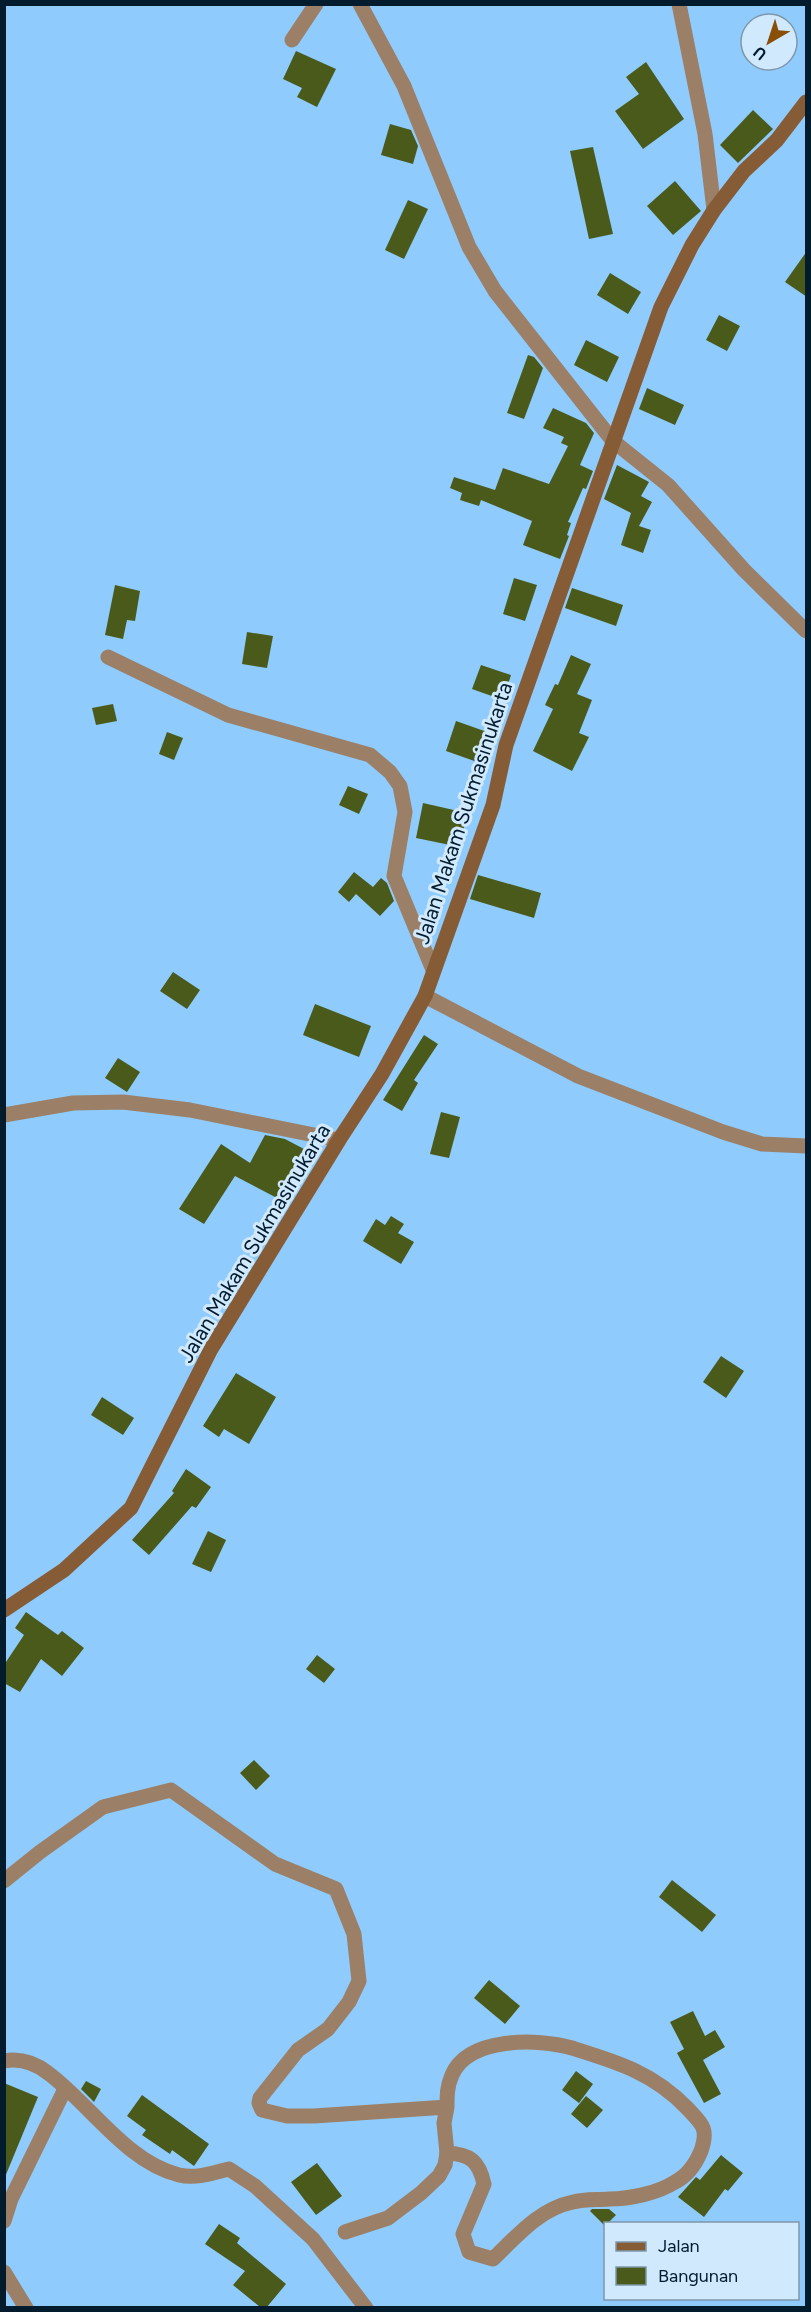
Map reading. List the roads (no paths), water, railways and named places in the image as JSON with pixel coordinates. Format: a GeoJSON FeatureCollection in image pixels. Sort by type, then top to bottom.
{"type":"FeatureCollection","features":[{"type":"Feature","properties":{"kind":"street"},"geometry":{"type":"LineString","coordinates":[[292,40],[316,4]]}},
{"type":"Feature","properties":{"kind":"street"},"geometry":{"type":"LineString","coordinates":[[360,4],[404,86],[470,247],[495,291],[614,441],[668,484],[744,570],[807,631]]}},
{"type":"Feature","properties":{"kind":"street"},"geometry":{"type":"LineString","coordinates":[[679,4],[705,134],[714,210]]}},
{"type":"Feature","properties":{"kind":"street","name":"Jalan Makam Sukmasinukarta"},"geometry":{"type":"LineString","coordinates":[[4,1610],[64,1570],[131,1508],[211,1349],[382,1074],[425,996],[493,805],[506,745],[661,307],[692,245],[714,210],[744,171],[777,140],[807,102]]}},
{"type":"Feature","properties":{"kind":"street"},"geometry":{"type":"LineString","coordinates":[[108,657],[228,715],[370,754],[381,763],[400,786],[405,812],[394,876],[433,970]]}},
{"type":"Feature","properties":{"kind":"street"},"geometry":{"type":"LineString","coordinates":[[425,996],[578,1076],[723,1132],[762,1144],[807,1146]]}},
{"type":"Feature","properties":{"kind":"street"},"geometry":{"type":"LineString","coordinates":[[4,1115],[38,1107],[73,1103],[123,1102],[190,1110],[339,1140]]}},
{"type":"Feature","properties":{"kind":"street"},"geometry":{"type":"LineString","coordinates":[[4,1881],[103,1807],[171,1790],[275,1864],[336,1889],[354,1934],[359,1981],[349,2002],[328,2029],[298,2050],[260,2098],[259,2103],[262,2110],[287,2116],[314,2116],[447,2107]]}},
{"type":"Feature","properties":{"kind":"street"},"geometry":{"type":"LineString","coordinates":[[345,2232],[388,2218],[439,2176],[445,2165],[447,2153],[444,2123],[452,2073],[470,2055],[491,2046],[520,2042],[562,2045],[647,2075],[676,2096],[702,2123],[705,2133],[698,2158],[686,2175],[675,2183],[628,2197],[572,2202],[526,2225],[493,2259],[469,2252],[463,2234],[484,2184],[482,2173],[476,2163],[464,2154],[447,2153]]}},
{"type":"Feature","properties":{"kind":"street"},"geometry":{"type":"LineString","coordinates":[[4,2061],[18,2060],[30,2063],[48,2073],[123,2143],[152,2163],[179,2175],[198,2176],[229,2169],[255,2186],[313,2239],[366,2307]]}},
{"type":"Feature","properties":{"kind":"street"},"geometry":{"type":"LineString","coordinates":[[4,2222],[11,2199],[65,2089]]}},
{"type":"Feature","properties":{"kind":"street"},"geometry":{"type":"LineString","coordinates":[[4,2272],[26,2307]]}}]}
